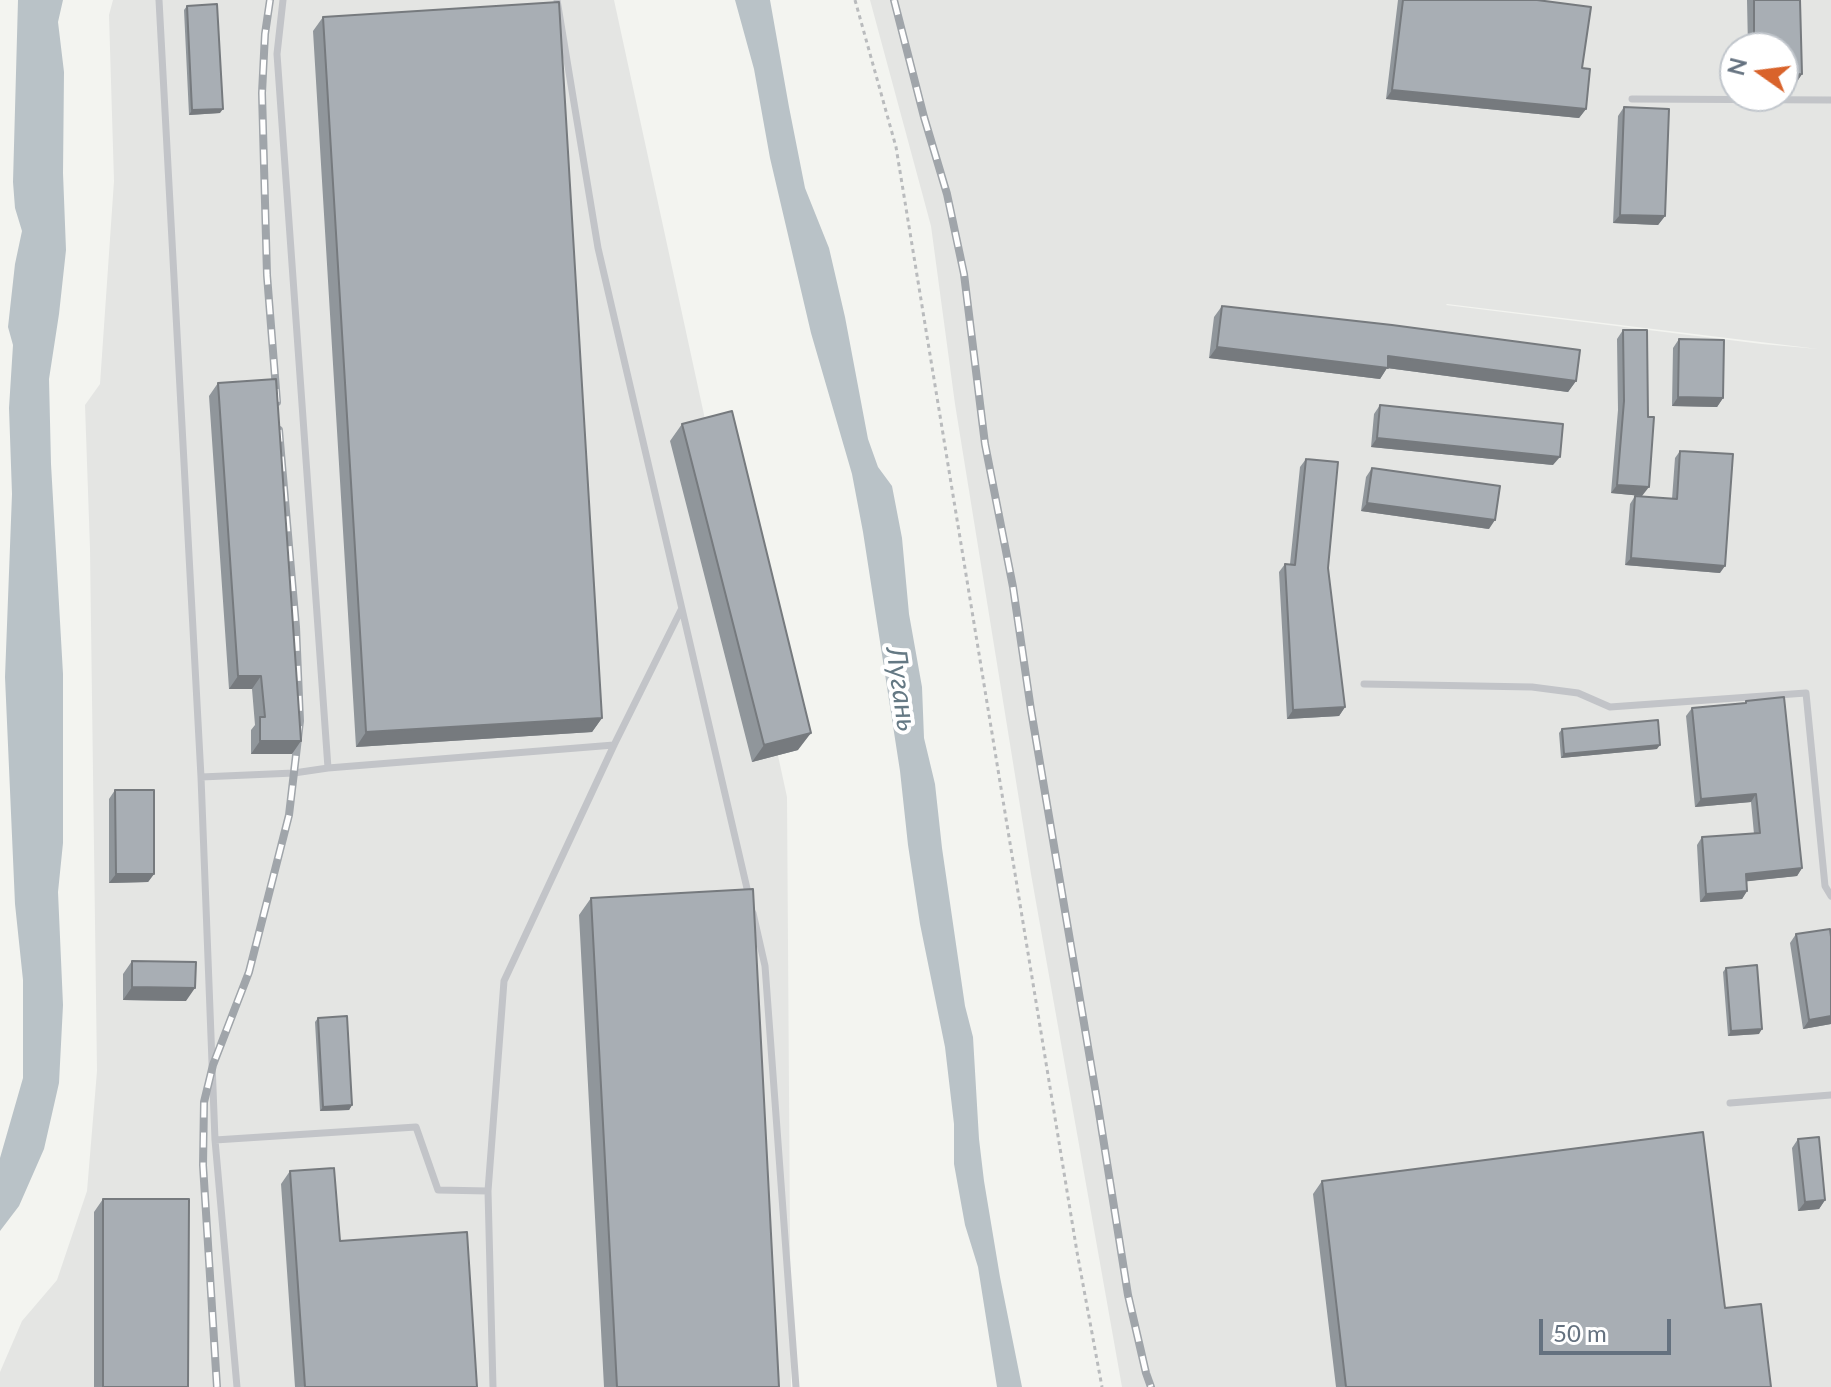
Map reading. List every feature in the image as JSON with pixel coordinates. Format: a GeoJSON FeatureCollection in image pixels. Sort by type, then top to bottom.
{"type":"FeatureCollection","features":[{"type":"Feature","properties":{"kind":"lane"},"geometry":{"type":"LineString","coordinates":[[159,0],[201,777],[215,1140],[237,1387]]}},
{"type":"Feature","properties":{"kind":"lane"},"geometry":{"type":"LineString","coordinates":[[283,0],[277,54],[328,768]]}},
{"type":"Feature","properties":{"kind":"lane"},"geometry":{"type":"LineString","coordinates":[[557,0],[598,248],[765,966],[796,1387]]}},
{"type":"Feature","properties":{"kind":"lane"},"geometry":{"type":"LineString","coordinates":[[1632,99],[1831,100]]}},
{"type":"Feature","properties":{"kind":"lane"},"geometry":{"type":"LineString","coordinates":[[493,1387],[488,1191],[504,981],[682,608]]}},
{"type":"Feature","properties":{"kind":"lane"},"geometry":{"type":"LineString","coordinates":[[1364,684],[1532,687],[1578,693],[1610,707],[1806,693],[1825,886],[1831,896]]}},
{"type":"Feature","properties":{"kind":"lane"},"geometry":{"type":"LineString","coordinates":[[201,777],[294,773],[614,745]]}},
{"type":"Feature","properties":{"kind":"lane"},"geometry":{"type":"LineString","coordinates":[[1730,1103],[1831,1095]]}},
{"type":"Feature","properties":{"kind":"lane"},"geometry":{"type":"LineString","coordinates":[[215,1140],[416,1127],[438,1190],[488,1191]]}},
{"type":"Feature","properties":{"kind":"path"},"geometry":{"type":"LineString","coordinates":[[855,0],[896,147],[1074,1236],[1102,1387]]}},
{"type":"Feature","properties":{"kind":"shaded area"},"geometry":{"type":"Polygon","coordinates":[[[113,0],[614,0],[787,797],[791,1387],[0,1387],[0,1372],[22,1321],[57,1280],[87,1191],[97,1071],[90,549],[85,405],[100,384],[114,181],[109,15],[113,0]]]}},
{"type":"Feature","properties":{"kind":"shaded area"},"geometry":{"type":"Polygon","coordinates":[[[870,0],[1831,0],[1831,1387],[1122,1387],[1031,874],[955,404],[931,226],[870,0]],[[1447,304],[1762,344],[1818,349],[1447,304]]]}},
{"type":"Feature","properties":{"kind":"water"},"geometry":{"type":"Polygon","coordinates":[[[18,0],[63,0],[58,22],[64,72],[66,250],[49,379],[63,674],[63,843],[58,892],[63,1005],[59,1083],[44,1149],[19,1206],[0,1231],[0,1158],[23,1078],[23,980],[15,904],[5,677],[12,494],[9,408],[13,345],[8,327],[22,231],[15,208],[13,182],[18,0]]]}},
{"type":"Feature","properties":{"kind":"water","name":"Лугань"},"geometry":{"type":"Polygon","coordinates":[[[735,0],[770,0],[805,188],[829,248],[868,439],[878,467],[892,486],[922,687],[924,738],[935,784],[965,1006],[973,1037],[984,1181],[1022,1387],[997,1387],[978,1267],[965,1225],[954,1164],[954,1124],[945,1047],[920,924],[863,532],[852,474],[811,333],[770,158],[754,69],[735,0]]]}},
{"type":"Feature","properties":{"kind":"building"},"geometry":{"type":"Polygon","coordinates":[[[1403,0],[1537,0],[1591,7],[1582,68],[1590,69],[1586,109],[1392,90],[1403,0]]]}},
{"type":"Feature","properties":{"kind":"building"},"geometry":{"type":"Polygon","coordinates":[[[1754,0],[1800,0],[1802,74],[1799,74],[1799,32],[1754,32],[1754,0]]]}},
{"type":"Feature","properties":{"kind":"building"},"geometry":{"type":"Polygon","coordinates":[[[559,2],[602,718],[366,732],[323,17],[559,2]]]}},
{"type":"Feature","properties":{"kind":"building"},"geometry":{"type":"Polygon","coordinates":[[[217,4],[223,109],[192,110],[187,6],[217,4]]]}},
{"type":"Feature","properties":{"kind":"building"},"geometry":{"type":"Polygon","coordinates":[[[1624,107],[1669,109],[1665,216],[1620,215],[1624,107]]]}},
{"type":"Feature","properties":{"kind":"building"},"geometry":{"type":"Polygon","coordinates":[[[1222,306],[1580,350],[1576,381],[1388,356],[1388,368],[1217,347],[1222,306]]]}},
{"type":"Feature","properties":{"kind":"building"},"geometry":{"type":"Polygon","coordinates":[[[1623,330],[1647,330],[1648,417],[1654,417],[1649,487],[1617,485],[1624,401],[1623,330]]]}},
{"type":"Feature","properties":{"kind":"building"},"geometry":{"type":"Polygon","coordinates":[[[1679,339],[1724,340],[1723,398],[1678,397],[1679,339]]]}},
{"type":"Feature","properties":{"kind":"building"},"geometry":{"type":"Polygon","coordinates":[[[276,379],[301,741],[260,741],[260,717],[265,717],[261,676],[238,676],[218,383],[276,379]]]}},
{"type":"Feature","properties":{"kind":"building"},"geometry":{"type":"Polygon","coordinates":[[[1380,405],[1563,424],[1560,457],[1377,438],[1380,405]]]}},
{"type":"Feature","properties":{"kind":"building"},"geometry":{"type":"Polygon","coordinates":[[[732,411],[811,733],[764,745],[682,424],[732,411]]]}},
{"type":"Feature","properties":{"kind":"building"},"geometry":{"type":"Polygon","coordinates":[[[1680,451],[1733,454],[1725,566],[1631,558],[1635,496],[1677,499],[1680,451]]]}},
{"type":"Feature","properties":{"kind":"building"},"geometry":{"type":"Polygon","coordinates":[[[1306,459],[1338,462],[1328,568],[1345,707],[1293,710],[1285,564],[1295,565],[1306,459]]]}},
{"type":"Feature","properties":{"kind":"building"},"geometry":{"type":"Polygon","coordinates":[[[1372,468],[1500,486],[1495,520],[1367,503],[1372,468]]]}},
{"type":"Feature","properties":{"kind":"building"},"geometry":{"type":"Polygon","coordinates":[[[1784,697],[1802,868],[1746,874],[1747,891],[1706,894],[1702,837],[1760,833],[1756,794],[1701,799],[1692,708],[1784,697]]]}},
{"type":"Feature","properties":{"kind":"building"},"geometry":{"type":"Polygon","coordinates":[[[1658,720],[1660,745],[1564,754],[1562,729],[1658,720]]]}},
{"type":"Feature","properties":{"kind":"building"},"geometry":{"type":"Polygon","coordinates":[[[115,790],[154,790],[154,874],[116,874],[115,790]]]}},
{"type":"Feature","properties":{"kind":"building"},"geometry":{"type":"Polygon","coordinates":[[[753,889],[779,1387],[617,1387],[591,898],[753,889]]]}},
{"type":"Feature","properties":{"kind":"building"},"geometry":{"type":"Polygon","coordinates":[[[1830,929],[1831,1016],[1809,1020],[1796,934],[1830,929]]]}},
{"type":"Feature","properties":{"kind":"building"},"geometry":{"type":"Polygon","coordinates":[[[132,961],[196,962],[195,988],[132,987],[132,961]]]}},
{"type":"Feature","properties":{"kind":"building"},"geometry":{"type":"Polygon","coordinates":[[[1757,965],[1762,1029],[1731,1031],[1726,968],[1757,965]]]}},
{"type":"Feature","properties":{"kind":"building"},"geometry":{"type":"Polygon","coordinates":[[[347,1016],[352,1105],[323,1107],[318,1018],[347,1016]]]}},
{"type":"Feature","properties":{"kind":"building"},"geometry":{"type":"Polygon","coordinates":[[[1703,1132],[1725,1308],[1761,1304],[1771,1387],[1346,1387],[1322,1181],[1703,1132]]]}},
{"type":"Feature","properties":{"kind":"building"},"geometry":{"type":"Polygon","coordinates":[[[1819,1137],[1825,1200],[1805,1202],[1798,1139],[1819,1137]]]}},
{"type":"Feature","properties":{"kind":"building"},"geometry":{"type":"Polygon","coordinates":[[[334,1168],[340,1241],[467,1232],[477,1387],[305,1387],[290,1171],[334,1168]]]}},
{"type":"Feature","properties":{"kind":"building"},"geometry":{"type":"Polygon","coordinates":[[[103,1199],[189,1199],[188,1387],[103,1387],[103,1199]]]}},
{"type":"Feature","properties":{"kind":"railway"},"geometry":{"type":"LineString","coordinates":[[270,0],[262,93],[267,275],[277,402]]}},
{"type":"Feature","properties":{"kind":"railway"},"geometry":{"type":"LineString","coordinates":[[894,0],[947,194],[964,274],[985,444],[1013,587],[1128,1295],[1151,1387]]}},
{"type":"Feature","properties":{"kind":"railway"},"geometry":{"type":"LineString","coordinates":[[217,1387],[203,1165],[204,1102],[213,1065],[249,972],[289,815],[300,721],[296,627],[279,430]]}}]}
